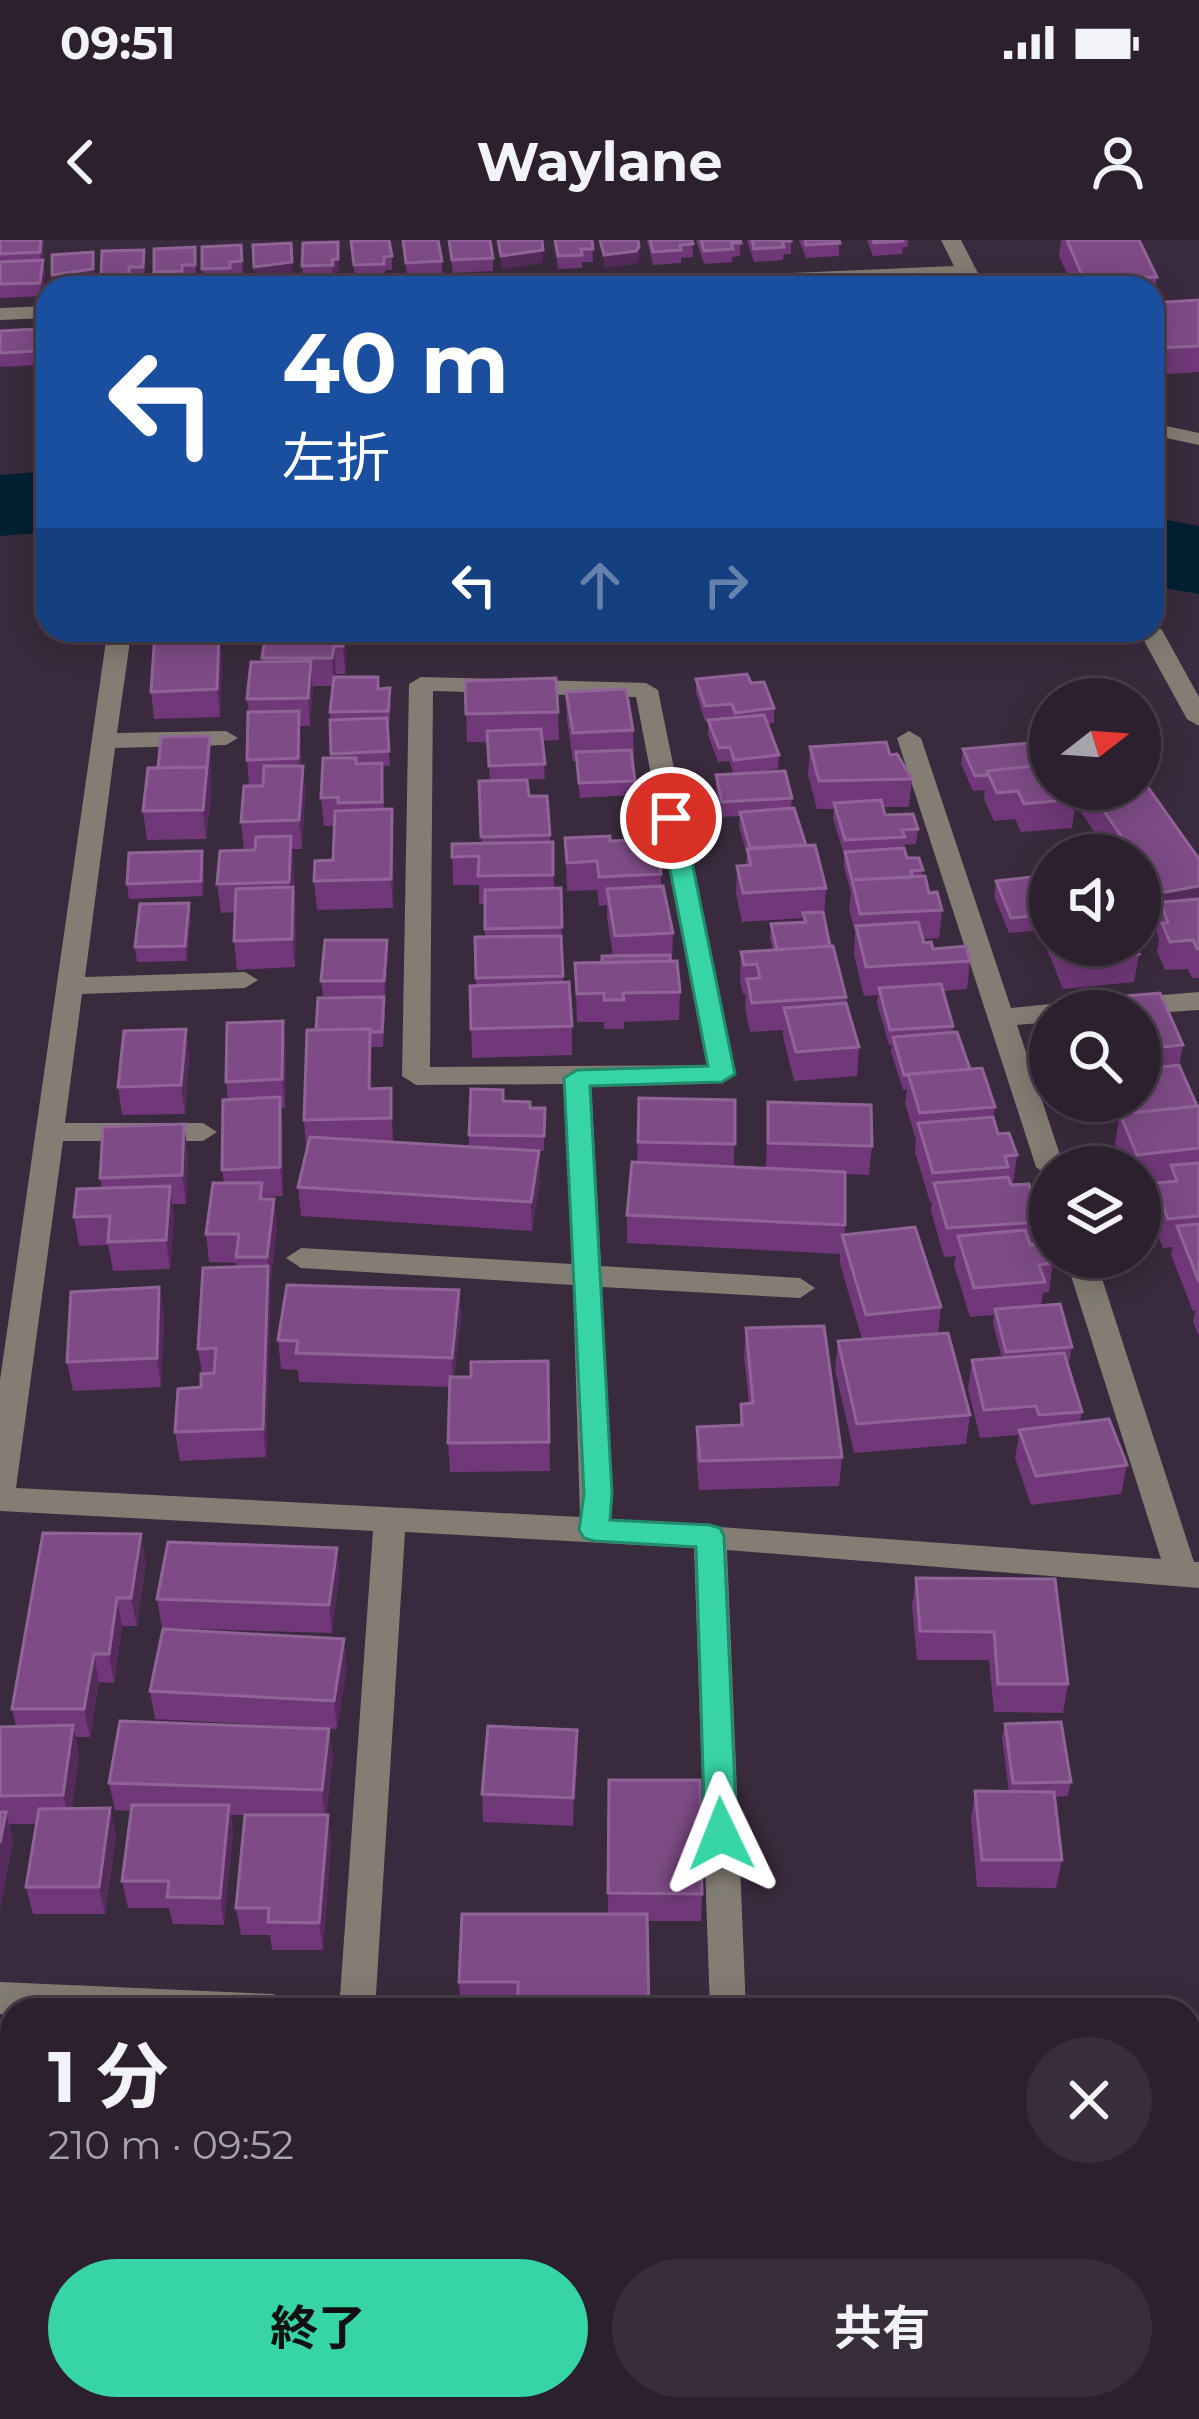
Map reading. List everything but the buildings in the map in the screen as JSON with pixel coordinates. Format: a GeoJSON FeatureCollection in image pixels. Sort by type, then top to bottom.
{"type":"FeatureCollection","features":[{"type":"Feature","properties":{"kind":"street"},"geometry":{"type":"LineString","coordinates":[[951,240],[970,276]]}},
{"type":"Feature","properties":{"kind":"street"},"geometry":{"type":"LineString","coordinates":[[0,314],[36,312]]}},
{"type":"Feature","properties":{"kind":"street"},"geometry":{"type":"LineString","coordinates":[[1164,432],[1199,439]]}},
{"type":"Feature","properties":{"kind":"street"},"geometry":{"type":"LineString","coordinates":[[0,1490],[118,642]]}},
{"type":"Feature","properties":{"kind":"street"},"geometry":{"type":"LineString","coordinates":[[1156,642],[1199,719]]}},
{"type":"Feature","properties":{"kind":"street"},"geometry":{"type":"LineString","coordinates":[[421,684],[646,690],[722,1074],[577,1078],[416,1076],[421,684]]}},
{"type":"Feature","properties":{"kind":"street"},"geometry":{"type":"LineString","coordinates":[[105,741],[226,738]]}},
{"type":"Feature","properties":{"kind":"street"},"geometry":{"type":"LineString","coordinates":[[909,738],[1043,1146]]}},
{"type":"Feature","properties":{"kind":"street"},"geometry":{"type":"LineString","coordinates":[[72,986],[245,980]]}},
{"type":"Feature","properties":{"kind":"street"},"geometry":{"type":"LineString","coordinates":[[1161,1004],[1199,1001]]}},
{"type":"Feature","properties":{"kind":"street"},"geometry":{"type":"LineString","coordinates":[[1001,1018],[1029,1015]]}},
{"type":"Feature","properties":{"kind":"street"},"geometry":{"type":"LineString","coordinates":[[577,1078],[598,1494],[594,1530]]}},
{"type":"Feature","properties":{"kind":"street"},"geometry":{"type":"LineString","coordinates":[[52,1132],[203,1132]]}},
{"type":"Feature","properties":{"kind":"street"},"geometry":{"type":"LineString","coordinates":[[301,1258],[800,1288]]}},
{"type":"Feature","properties":{"kind":"street"},"geometry":{"type":"LineString","coordinates":[[0,1499],[710,1536],[1191,1575],[1087,1278]]}},
{"type":"Feature","properties":{"kind":"street"},"geometry":{"type":"LineString","coordinates":[[358,1998],[390,1519]]}},
{"type":"Feature","properties":{"kind":"street"},"geometry":{"type":"LineString","coordinates":[[710,1536],[728,1998]]}},
{"type":"Feature","properties":{"kind":"water"},"geometry":{"type":"Polygon","coordinates":[[[36,472],[36,533],[0,536],[0,475],[36,472]]]}},
{"type":"Feature","properties":{"kind":"water"},"geometry":{"type":"Polygon","coordinates":[[[1164,519],[1199,526],[1199,594],[1164,588],[1164,519]]]}},
{"type":"Feature","properties":{"kind":"route"},"geometry":{"type":"LineString","coordinates":[[671,818],[722,1074],[577,1078],[598,1494],[594,1530],[710,1536],[721,1834]]}}]}
